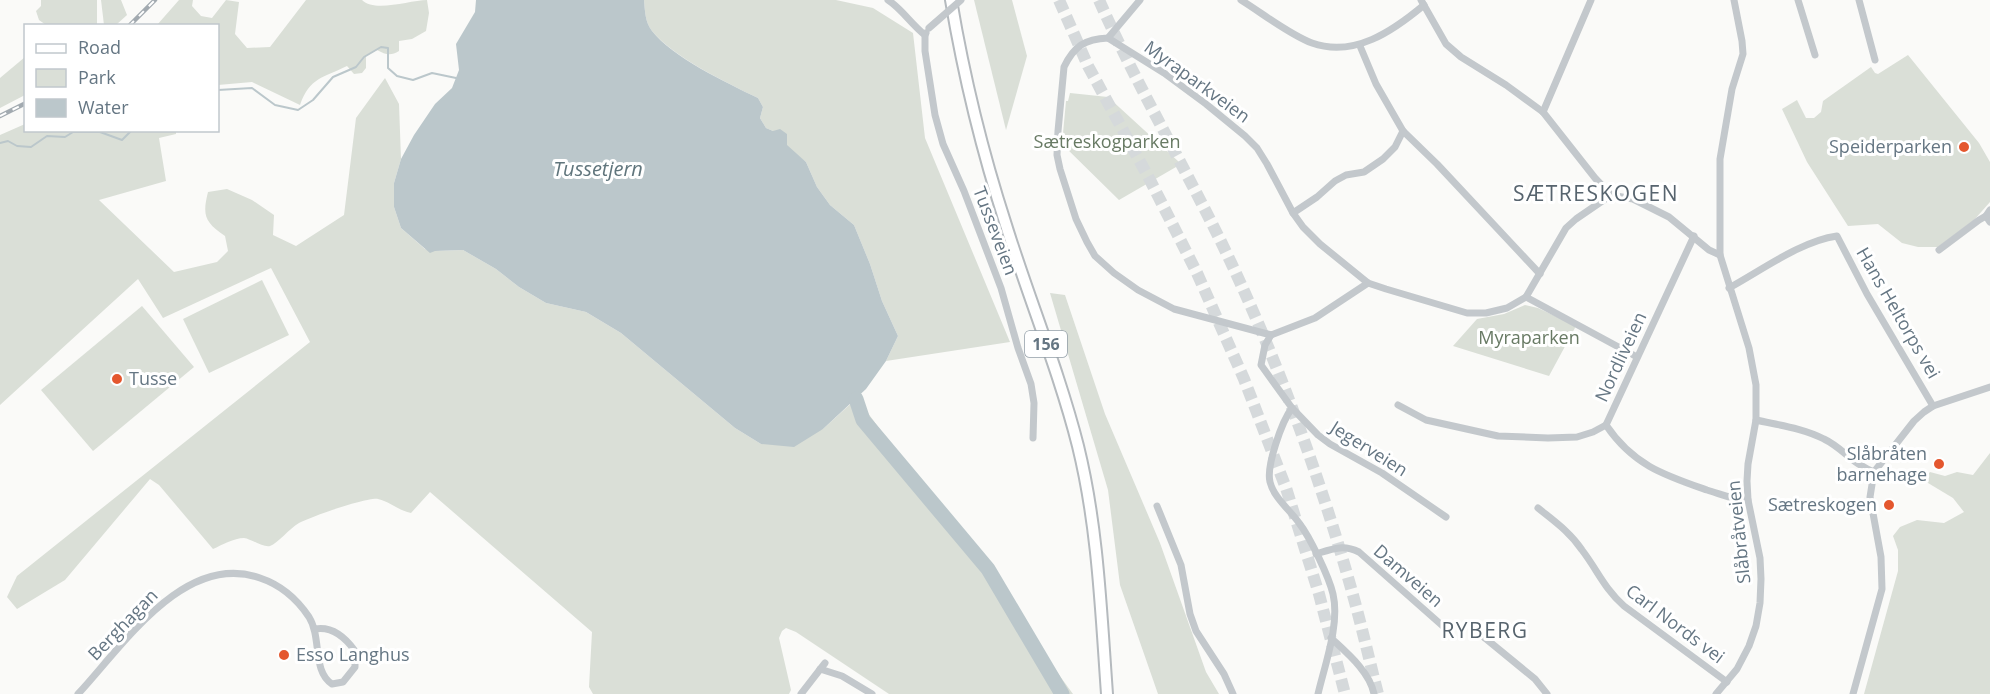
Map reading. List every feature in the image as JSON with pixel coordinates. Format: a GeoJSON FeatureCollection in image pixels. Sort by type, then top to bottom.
{"type":"FeatureCollection","features":[{"type":"Feature","properties":{"kind":"main road","name":"156"},"geometry":{"type":"LineString","coordinates":[[951,0],[962,65],[985,156],[1066,404],[1083,466],[1098,566],[1107,694]]}},
{"type":"Feature","properties":{"kind":"street"},"geometry":{"type":"LineString","coordinates":[[888,0],[899,8],[914,26],[927,32],[961,0]]}},
{"type":"Feature","properties":{"kind":"street"},"geometry":{"type":"LineString","coordinates":[[1140,0],[1108,38],[1096,39],[1077,47],[1070,54],[1064,67],[1057,155],[1076,219],[1095,256],[1114,273],[1159,302],[1196,316],[1271,335],[1315,318],[1368,283]]}},
{"type":"Feature","properties":{"kind":"street"},"geometry":{"type":"LineString","coordinates":[[1241,0],[1312,43],[1335,48],[1360,46],[1402,22],[1422,2],[1446,44],[1543,112],[1611,195],[1633,199],[1669,217],[1710,250],[1720,255]]}},
{"type":"Feature","properties":{"kind":"street"},"geometry":{"type":"LineString","coordinates":[[1543,112],[1591,0]]}},
{"type":"Feature","properties":{"kind":"street","name":"Slåbråtveien"},"geometry":{"type":"LineString","coordinates":[[1716,694],[1737,669],[1749,646],[1761,603],[1760,558],[1748,500],[1748,464],[1756,420],[1753,365],[1720,255],[1720,159],[1732,89],[1743,54],[1734,0]]}},
{"type":"Feature","properties":{"kind":"street"},"geometry":{"type":"LineString","coordinates":[[1798,0],[1815,55]]}},
{"type":"Feature","properties":{"kind":"street"},"geometry":{"type":"LineString","coordinates":[[1859,0],[1875,60]]}},
{"type":"Feature","properties":{"kind":"street","name":"Tusseveien"},"geometry":{"type":"LineString","coordinates":[[927,32],[925,51],[943,144],[964,190],[1001,288],[1031,384],[1034,403],[1033,438]]}},
{"type":"Feature","properties":{"kind":"street","name":"Myraparkveien"},"geometry":{"type":"LineString","coordinates":[[1108,38],[1180,85],[1245,136],[1257,148],[1303,227],[1368,283],[1467,313],[1486,313],[1507,308],[1526,297]]}},
{"type":"Feature","properties":{"kind":"street"},"geometry":{"type":"LineString","coordinates":[[1360,46],[1376,84],[1403,131],[1540,274]]}},
{"type":"Feature","properties":{"kind":"street"},"geometry":{"type":"LineString","coordinates":[[1293,213],[1317,197],[1335,181],[1346,175],[1364,172],[1383,159],[1395,147],[1403,131]]}},
{"type":"Feature","properties":{"kind":"street"},"geometry":{"type":"LineString","coordinates":[[1611,195],[1566,228],[1526,297],[1637,357]]}},
{"type":"Feature","properties":{"kind":"street"},"geometry":{"type":"LineString","coordinates":[[1939,250],[1989,216]]}},
{"type":"Feature","properties":{"kind":"street","name":"Nordliveien"},"geometry":{"type":"LineString","coordinates":[[1398,405],[1426,420],[1498,436],[1577,437],[1606,425],[1694,236]]}},
{"type":"Feature","properties":{"kind":"street","name":"Hans Heltorps vei"},"geometry":{"type":"LineString","coordinates":[[1729,288],[1800,248],[1825,237],[1837,236],[1867,294],[1933,406]]}},
{"type":"Feature","properties":{"kind":"street","name":"Jegerveien"},"geometry":{"type":"LineString","coordinates":[[1271,335],[1265,345],[1261,364],[1292,408],[1330,444],[1382,473],[1446,517]]}},
{"type":"Feature","properties":{"kind":"street"},"geometry":{"type":"LineString","coordinates":[[1853,694],[1882,589],[1881,557],[1870,497],[1874,472],[1914,421],[1933,406],[1990,387]]}},
{"type":"Feature","properties":{"kind":"street"},"geometry":{"type":"LineString","coordinates":[[1292,408],[1280,427],[1269,481],[1275,494],[1308,536],[1333,594],[1332,638],[1318,694]]}},
{"type":"Feature","properties":{"kind":"street"},"geometry":{"type":"LineString","coordinates":[[1756,420],[1792,428],[1825,439],[1853,462],[1874,472]]}},
{"type":"Feature","properties":{"kind":"street"},"geometry":{"type":"LineString","coordinates":[[1606,425],[1627,451],[1648,466],[1671,478],[1736,500],[1748,500]]}},
{"type":"Feature","properties":{"kind":"street"},"geometry":{"type":"LineString","coordinates":[[1157,506],[1181,565],[1190,614],[1196,631],[1224,675],[1233,694]]}},
{"type":"Feature","properties":{"kind":"street","name":"Carl Nords vei"},"geometry":{"type":"LineString","coordinates":[[1538,508],[1573,538],[1610,594],[1727,682]]}},
{"type":"Feature","properties":{"kind":"street","name":"Damveien"},"geometry":{"type":"LineString","coordinates":[[1316,554],[1338,547],[1349,547],[1359,552],[1445,628]]}},
{"type":"Feature","properties":{"kind":"street","name":"Berghagan"},"geometry":{"type":"LineString","coordinates":[[78,694],[164,602],[182,589],[211,577],[230,574],[246,575],[270,582],[286,592],[300,604],[315,629],[323,675],[332,684],[343,682],[355,667],[355,651],[333,631],[324,627],[315,629]]}},
{"type":"Feature","properties":{"kind":"street"},"geometry":{"type":"LineString","coordinates":[[1485,638],[1495,627]]}},
{"type":"Feature","properties":{"kind":"street"},"geometry":{"type":"LineString","coordinates":[[1474,629],[1534,679],[1547,694]]}},
{"type":"Feature","properties":{"kind":"street"},"geometry":{"type":"LineString","coordinates":[[1332,638],[1368,678],[1373,686],[1374,694]]}},
{"type":"Feature","properties":{"kind":"street"},"geometry":{"type":"LineString","coordinates":[[801,694],[825,663]]}},
{"type":"Feature","properties":{"kind":"street"},"geometry":{"type":"LineString","coordinates":[[820,669],[842,676],[872,694]]}},
{"type":"Feature","properties":{"kind":"green space"},"geometry":{"type":"Polygon","coordinates":[[[41,0],[97,0],[97,24],[45,24],[39,20],[36,11],[41,6],[41,0]]]}},
{"type":"Feature","properties":{"kind":"green space"},"geometry":{"type":"Polygon","coordinates":[[[101,0],[121,0],[127,15],[117,24],[104,24],[101,0]]]}},
{"type":"Feature","properties":{"kind":"green space"},"geometry":{"type":"Polygon","coordinates":[[[179,0],[193,0],[192,6],[201,16],[212,18],[226,0],[239,2],[235,34],[247,48],[270,47],[306,0],[362,0],[368,4],[384,6],[427,0],[429,13],[426,31],[412,39],[399,41],[399,51],[388,54],[377,50],[366,56],[366,68],[362,73],[354,74],[347,66],[324,76],[308,89],[300,105],[252,82],[219,85],[219,24],[158,24],[179,0]]]}},
{"type":"Feature","properties":{"kind":"green space"},"geometry":{"type":"Polygon","coordinates":[[[644,0],[836,0],[873,8],[913,33],[925,138],[1010,342],[886,361],[898,336],[882,301],[854,225],[830,205],[817,187],[806,162],[773,131],[766,128],[760,118],[763,107],[758,98],[701,69],[661,41],[648,24],[644,0]]]}},
{"type":"Feature","properties":{"kind":"green space"},"geometry":{"type":"Polygon","coordinates":[[[974,0],[1012,0],[1027,56],[1006,130],[974,0]]]}},
{"type":"Feature","properties":{"kind":"green space"},"geometry":{"type":"Polygon","coordinates":[[[1908,55],[1979,143],[1990,162],[1990,202],[1974,220],[1938,247],[1918,247],[1902,243],[1878,224],[1848,226],[1807,162],[1782,109],[1797,100],[1806,118],[1814,118],[1821,112],[1823,101],[1871,67],[1878,74],[1908,55]]]}},
{"type":"Feature","properties":{"kind":"green space"},"geometry":{"type":"Polygon","coordinates":[[[24,58],[24,96],[0,108],[0,78],[24,58]]]}},
{"type":"Feature","properties":{"kind":"green space"},"geometry":{"type":"Polygon","coordinates":[[[385,78],[399,104],[401,159],[394,183],[394,207],[401,228],[425,249],[463,250],[546,303],[586,312],[621,333],[735,428],[761,444],[823,429],[857,398],[1073,694],[889,694],[796,632],[786,628],[779,638],[791,690],[789,694],[593,694],[589,687],[592,632],[430,492],[411,513],[383,500],[372,499],[305,520],[270,546],[240,538],[213,549],[159,485],[150,479],[65,580],[17,609],[7,597],[17,576],[310,342],[271,268],[163,318],[138,279],[0,405],[0,135],[24,124],[24,132],[176,132],[176,134],[159,138],[166,181],[99,200],[174,272],[217,262],[228,251],[225,236],[213,227],[205,213],[208,192],[227,189],[252,200],[274,215],[273,235],[296,246],[344,215],[356,118],[385,78]]]}},
{"type":"Feature","properties":{"kind":"green space","name":"Sætreskogparken"},"geometry":{"type":"Polygon","coordinates":[[[1070,93],[1108,97],[1179,162],[1176,167],[1119,200],[1062,144],[1066,101],[1070,93]]]}},
{"type":"Feature","properties":{"kind":"green space"},"geometry":{"type":"Polygon","coordinates":[[[262,280],[289,335],[209,373],[183,319],[262,280]]]}},
{"type":"Feature","properties":{"kind":"green space"},"geometry":{"type":"Polygon","coordinates":[[[1050,293],[1065,295],[1105,414],[1160,543],[1206,672],[1219,694],[1158,694],[1120,585],[1108,490],[1050,293]]]}},
{"type":"Feature","properties":{"kind":"green space","name":"Myraparken"},"geometry":{"type":"Polygon","coordinates":[[[1525,305],[1538,308],[1576,326],[1549,376],[1453,346],[1477,319],[1504,314],[1525,305]]]}},
{"type":"Feature","properties":{"kind":"green space","name":"Tusse"},"geometry":{"type":"Polygon","coordinates":[[[142,306],[194,367],[93,451],[41,390],[142,306]]]}},
{"type":"Feature","properties":{"kind":"green space"},"geometry":{"type":"Polygon","coordinates":[[[1990,453],[1990,694],[1864,694],[1898,571],[1898,550],[1893,536],[1900,527],[1917,520],[1944,523],[1964,512],[1953,498],[1923,480],[1930,472],[1945,476],[1957,472],[1973,475],[1990,453]]]}},
{"type":"Feature","properties":{"kind":"water","name":"Tussetjern"},"geometry":{"type":"Polygon","coordinates":[[[476,0],[644,0],[648,24],[661,41],[701,69],[758,98],[763,107],[760,118],[766,128],[773,131],[780,129],[787,134],[787,145],[806,162],[817,187],[830,205],[854,225],[882,301],[898,336],[886,361],[866,389],[823,429],[794,447],[761,444],[735,428],[621,333],[586,312],[546,303],[463,250],[430,253],[401,228],[394,207],[394,183],[401,159],[435,104],[452,88],[459,70],[456,44],[475,12],[476,0]]]}},
{"type":"Feature","properties":{"kind":"waterway"},"geometry":{"type":"LineString","coordinates":[[219,90],[252,88],[275,105],[298,110],[313,100],[333,77],[356,67],[364,57],[381,47],[388,48],[388,68],[397,76],[413,80],[432,73],[456,78]]}},
{"type":"Feature","properties":{"kind":"waterway"},"geometry":{"type":"LineString","coordinates":[[0,143],[8,141],[17,146],[31,147],[47,136],[65,137],[73,132]]}},
{"type":"Feature","properties":{"kind":"waterway"},"geometry":{"type":"LineString","coordinates":[[73,132],[100,132]]}},
{"type":"Feature","properties":{"kind":"waterway"},"geometry":{"type":"LineString","coordinates":[[100,132],[122,140],[130,132]]}},
{"type":"Feature","properties":{"kind":"waterway"},"geometry":{"type":"LineString","coordinates":[[856,399],[863,420],[988,569],[1062,694]]}},
{"type":"Feature","properties":{"kind":"tunnel"},"geometry":{"type":"LineString","coordinates":[[1059,0],[1088,66],[1197,273],[1244,379],[1286,488],[1319,594],[1345,694]]}},
{"type":"Feature","properties":{"kind":"tunnel"},"geometry":{"type":"LineString","coordinates":[[1099,0],[1129,64],[1226,252],[1280,375],[1339,545],[1378,694]]}},
{"type":"Feature","properties":{"kind":"railway"},"geometry":{"type":"LineString","coordinates":[[131,24],[155,0]]}},
{"type":"Feature","properties":{"kind":"railway"},"geometry":{"type":"LineString","coordinates":[[0,116],[24,104]]}},
{"type":"Feature","properties":{"kind":"place","name":"Speiderparken"},"geometry":{"type":"Point","coordinates":[1964,147]}},
{"type":"Feature","properties":{"kind":"place","name":"Tusse"},"geometry":{"type":"Point","coordinates":[117,379]}},
{"type":"Feature","properties":{"kind":"place","name":"Slåbråten barnehage"},"geometry":{"type":"Point","coordinates":[1939,464]}},
{"type":"Feature","properties":{"kind":"place","name":"Sætreskogen"},"geometry":{"type":"Point","coordinates":[1889,505]}},
{"type":"Feature","properties":{"kind":"place","name":"Esso Langhus"},"geometry":{"type":"Point","coordinates":[284,655]}},
{"type":"Feature","properties":{"kind":"district","name":"SÆTRESKOGEN"},"geometry":{"type":"Point","coordinates":[1596,194]}},
{"type":"Feature","properties":{"kind":"district","name":"RYBERG"},"geometry":{"type":"Point","coordinates":[1485,631]}}]}
